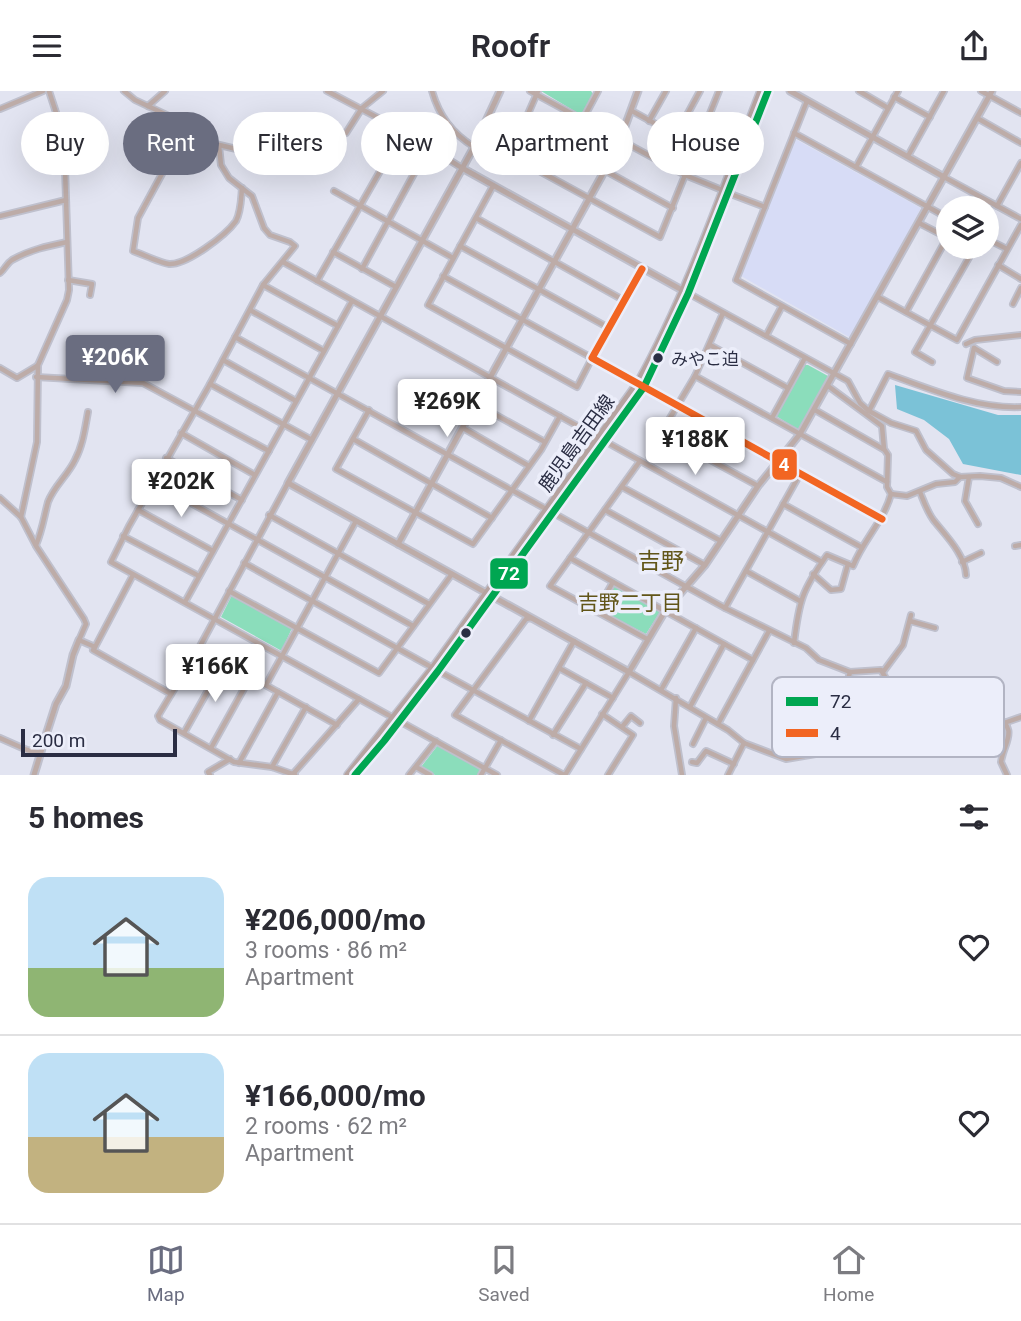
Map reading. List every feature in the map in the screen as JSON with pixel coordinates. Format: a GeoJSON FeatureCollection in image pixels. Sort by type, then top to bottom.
{"type":"FeatureCollection","features":[{"type":"Feature","properties":{"kind":"main road","name":"鹿児島吉田線"},"geometry":{"type":"LineString","coordinates":[[725,191],[761,91]]}},
{"type":"Feature","properties":{"kind":"main road","name":"鹿児島吉田線"},"geometry":{"type":"LineString","coordinates":[[355,775],[436,669],[641,385],[685,292],[768,91]]}},
{"type":"Feature","properties":{"kind":"main road","name":"鹿児島吉田線"},"geometry":{"type":"LineString","coordinates":[[348,775],[397,720]]}},
{"type":"Feature","properties":{"kind":"street"},"geometry":{"type":"LineString","coordinates":[[0,109],[43,91]]}},
{"type":"Feature","properties":{"kind":"street"},"geometry":{"type":"LineString","coordinates":[[21,517],[37,442],[38,365],[67,300],[64,138],[49,91]]}},
{"type":"Feature","properties":{"kind":"street"},"geometry":{"type":"LineString","coordinates":[[124,91],[160,112]]}},
{"type":"Feature","properties":{"kind":"street"},"geometry":{"type":"LineString","coordinates":[[148,106],[165,91]]}},
{"type":"Feature","properties":{"kind":"street"},"geometry":{"type":"LineString","coordinates":[[327,91],[369,112]]}},
{"type":"Feature","properties":{"kind":"street"},"geometry":{"type":"LineString","coordinates":[[383,91],[362,108],[346,133],[263,147],[249,152],[219,146],[221,165],[229,178],[253,195],[264,228],[270,235],[290,241],[295,246],[263,285],[111,562],[497,775]]}},
{"type":"Feature","properties":{"kind":"street"},"geometry":{"type":"LineString","coordinates":[[432,91],[437,108],[456,136],[471,145]]}},
{"type":"Feature","properties":{"kind":"street"},"geometry":{"type":"LineString","coordinates":[[490,112],[499,91]]}},
{"type":"Feature","properties":{"kind":"street"},"geometry":{"type":"LineString","coordinates":[[530,91],[538,92],[571,112]]}},
{"type":"Feature","properties":{"kind":"street"},"geometry":{"type":"LineString","coordinates":[[586,112],[597,91]]}},
{"type":"Feature","properties":{"kind":"street"},"geometry":{"type":"LineString","coordinates":[[638,91],[632,111],[647,120]]}},
{"type":"Feature","properties":{"kind":"street"},"geometry":{"type":"LineString","coordinates":[[654,112],[666,91]]}},
{"type":"Feature","properties":{"kind":"street"},"geometry":{"type":"LineString","coordinates":[[689,112],[700,91]]}},
{"type":"Feature","properties":{"kind":"street"},"geometry":{"type":"LineString","coordinates":[[790,91],[979,196]]}},
{"type":"Feature","properties":{"kind":"street"},"geometry":{"type":"LineString","coordinates":[[859,91],[888,108]]}},
{"type":"Feature","properties":{"kind":"street"},"geometry":{"type":"LineString","coordinates":[[856,167],[898,91]]}},
{"type":"Feature","properties":{"kind":"street"},"geometry":{"type":"LineString","coordinates":[[908,156],[944,91]]}},
{"type":"Feature","properties":{"kind":"street"},"geometry":{"type":"LineString","coordinates":[[981,91],[991,93],[1021,113]]}},
{"type":"Feature","properties":{"kind":"street"},"geometry":{"type":"LineString","coordinates":[[530,112],[538,92]]}},
{"type":"Feature","properties":{"kind":"street"},"geometry":{"type":"LineString","coordinates":[[709,112],[717,92]]}},
{"type":"Feature","properties":{"kind":"street"},"geometry":{"type":"LineString","coordinates":[[531,618],[526,619],[455,715],[565,775],[665,611],[705,565],[758,486],[800,434],[815,410],[991,93]]}},
{"type":"Feature","properties":{"kind":"street"},"geometry":{"type":"LineString","coordinates":[[894,97],[930,117]]}},
{"type":"Feature","properties":{"kind":"street"},"geometry":{"type":"LineString","coordinates":[[807,101],[736,280],[852,344]]}},
{"type":"Feature","properties":{"kind":"street"},"geometry":{"type":"LineString","coordinates":[[977,118],[1021,143]]}},
{"type":"Feature","properties":{"kind":"street"},"geometry":{"type":"LineString","coordinates":[[794,133],[936,211]]}},
{"type":"Feature","properties":{"kind":"street"},"geometry":{"type":"LineString","coordinates":[[359,699],[294,775],[272,768],[239,763],[160,720],[158,716],[199,648],[471,152]]}},
{"type":"Feature","properties":{"kind":"street"},"geometry":{"type":"LineString","coordinates":[[999,202],[1021,163]]}},
{"type":"Feature","properties":{"kind":"street"},"geometry":{"type":"LineString","coordinates":[[457,165],[852,385],[860,403],[869,411],[891,423],[916,431],[940,465],[960,477],[1001,478],[1021,487]]}},
{"type":"Feature","properties":{"kind":"street"},"geometry":{"type":"LineString","coordinates":[[161,175],[138,218],[133,251],[166,264],[193,257],[218,240],[235,222],[242,188]]}},
{"type":"Feature","properties":{"kind":"street"},"geometry":{"type":"LineString","coordinates":[[317,281],[378,175]]}},
{"type":"Feature","properties":{"kind":"street"},"geometry":{"type":"LineString","coordinates":[[362,269],[413,175]]}},
{"type":"Feature","properties":{"kind":"street"},"geometry":{"type":"LineString","coordinates":[[547,175],[660,237],[685,175],[765,207]]}},
{"type":"Feature","properties":{"kind":"street"},"geometry":{"type":"LineString","coordinates":[[398,544],[602,175]]}},
{"type":"Feature","properties":{"kind":"street"},"geometry":{"type":"LineString","coordinates":[[614,175],[673,208]]}},
{"type":"Feature","properties":{"kind":"street"},"geometry":{"type":"LineString","coordinates":[[493,186],[428,305],[577,387],[642,269]]}},
{"type":"Feature","properties":{"kind":"street"},"geometry":{"type":"LineString","coordinates":[[334,191],[453,258]]}},
{"type":"Feature","properties":{"kind":"street"},"geometry":{"type":"LineString","coordinates":[[0,216],[66,200]]}},
{"type":"Feature","properties":{"kind":"street"},"geometry":{"type":"LineString","coordinates":[[999,207],[1021,219]]}},
{"type":"Feature","properties":{"kind":"street"},"geometry":{"type":"LineString","coordinates":[[475,218],[625,301]]}},
{"type":"Feature","properties":{"kind":"street"},"geometry":{"type":"LineString","coordinates":[[919,223],[936,231]]}},
{"type":"Feature","properties":{"kind":"street"},"geometry":{"type":"LineString","coordinates":[[957,340],[1021,225]]}},
{"type":"Feature","properties":{"kind":"street"},"geometry":{"type":"LineString","coordinates":[[0,273],[10,261],[22,255],[40,247],[67,242]]}},
{"type":"Feature","properties":{"kind":"street"},"geometry":{"type":"LineString","coordinates":[[999,245],[1007,249]]}},
{"type":"Feature","properties":{"kind":"street"},"geometry":{"type":"LineString","coordinates":[[460,246],[609,328]]}},
{"type":"Feature","properties":{"kind":"street"},"geometry":{"type":"LineString","coordinates":[[332,252],[396,287]]}},
{"type":"Feature","properties":{"kind":"street"},"geometry":{"type":"LineString","coordinates":[[906,312],[936,258]]}},
{"type":"Feature","properties":{"kind":"street"},"geometry":{"type":"LineString","coordinates":[[932,362],[915,352],[968,259]]}},
{"type":"Feature","properties":{"kind":"street"},"geometry":{"type":"LineString","coordinates":[[283,262],[822,562]]}},
{"type":"Feature","properties":{"kind":"street"},"geometry":{"type":"LineString","coordinates":[[998,265],[1021,278]]}},
{"type":"Feature","properties":{"kind":"street"},"geometry":{"type":"LineString","coordinates":[[443,276],[882,519]]}},
{"type":"Feature","properties":{"kind":"street"},"geometry":{"type":"LineString","coordinates":[[68,280],[92,284],[90,295]]}},
{"type":"Feature","properties":{"kind":"street"},"geometry":{"type":"LineString","coordinates":[[263,285],[338,326]]}},
{"type":"Feature","properties":{"kind":"street"},"geometry":{"type":"LineString","coordinates":[[1013,304],[1021,288]]}},
{"type":"Feature","properties":{"kind":"street"},"geometry":{"type":"LineString","coordinates":[[878,297],[997,362]]}},
{"type":"Feature","properties":{"kind":"street"},"geometry":{"type":"LineString","coordinates":[[185,602],[352,301]]}},
{"type":"Feature","properties":{"kind":"street"},"geometry":{"type":"LineString","coordinates":[[766,336],[782,306]]}},
{"type":"Feature","properties":{"kind":"street"},"geometry":{"type":"LineString","coordinates":[[250,310],[324,351]]}},
{"type":"Feature","properties":{"kind":"street"},"geometry":{"type":"LineString","coordinates":[[723,313],[695,376],[661,433],[758,486]]}},
{"type":"Feature","properties":{"kind":"street"},"geometry":{"type":"LineString","coordinates":[[966,344],[975,340],[1021,335]]}},
{"type":"Feature","properties":{"kind":"street"},"geometry":{"type":"LineString","coordinates":[[235,337],[725,608],[806,648],[820,660],[850,672],[877,669],[886,677]]}},
{"type":"Feature","properties":{"kind":"street"},"geometry":{"type":"LineString","coordinates":[[710,345],[788,388]]}},
{"type":"Feature","properties":{"kind":"street"},"geometry":{"type":"LineString","coordinates":[[974,348],[967,378],[1004,391],[1021,392]]}},
{"type":"Feature","properties":{"kind":"street"},"geometry":{"type":"LineString","coordinates":[[772,418],[805,358]]}},
{"type":"Feature","properties":{"kind":"street"},"geometry":{"type":"LineString","coordinates":[[223,360],[296,401]]}},
{"type":"Feature","properties":{"kind":"street"},"geometry":{"type":"LineString","coordinates":[[0,368],[17,378],[38,365]]}},
{"type":"Feature","properties":{"kind":"street"},"geometry":{"type":"LineString","coordinates":[[869,411],[888,374],[935,391],[1001,408],[1021,407]]}},
{"type":"Feature","properties":{"kind":"street"},"geometry":{"type":"LineString","coordinates":[[695,376],[887,482]]}},
{"type":"Feature","properties":{"kind":"street"},"geometry":{"type":"LineString","coordinates":[[36,377],[106,382],[135,380],[269,451]]}},
{"type":"Feature","properties":{"kind":"street"},"geometry":{"type":"LineString","coordinates":[[210,384],[312,440]]}},
{"type":"Feature","properties":{"kind":"street"},"geometry":{"type":"LineString","coordinates":[[828,386],[882,426],[884,449]]}},
{"type":"Feature","properties":{"kind":"street"},"geometry":{"type":"LineString","coordinates":[[476,404],[545,442]]}},
{"type":"Feature","properties":{"kind":"street"},"geometry":{"type":"LineString","coordinates":[[369,410],[336,469],[473,544],[513,490],[560,417]]}},
{"type":"Feature","properties":{"kind":"street"},"geometry":{"type":"LineString","coordinates":[[794,643],[800,601],[813,574],[827,555],[853,566],[861,547],[887,510],[891,494],[887,482],[888,455],[884,449],[815,410]]}},
{"type":"Feature","properties":{"kind":"street"},"geometry":{"type":"LineString","coordinates":[[36,546],[44,527],[49,501],[60,478],[74,462],[88,412]]}},
{"type":"Feature","properties":{"kind":"street"},"geometry":{"type":"LineString","coordinates":[[463,428],[529,465]]}},
{"type":"Feature","properties":{"kind":"street"},"geometry":{"type":"LineString","coordinates":[[181,433],[256,475]]}},
{"type":"Feature","properties":{"kind":"street"},"geometry":{"type":"LineString","coordinates":[[353,439],[492,518]]}},
{"type":"Feature","properties":{"kind":"street"},"geometry":{"type":"LineString","coordinates":[[166,459],[242,500]]}},
{"type":"Feature","properties":{"kind":"street"},"geometry":{"type":"LineString","coordinates":[[640,461],[550,586],[647,639]]}},
{"type":"Feature","properties":{"kind":"street"},"geometry":{"type":"LineString","coordinates":[[725,608],[800,474]]}},
{"type":"Feature","properties":{"kind":"street"},"geometry":{"type":"LineString","coordinates":[[891,494],[907,496],[936,484],[955,482],[960,477]]}},
{"type":"Feature","properties":{"kind":"street"},"geometry":{"type":"LineString","coordinates":[[969,477],[965,501],[978,524]]}},
{"type":"Feature","properties":{"kind":"street"},"geometry":{"type":"LineString","coordinates":[[153,482],[413,626]]}},
{"type":"Feature","properties":{"kind":"street"},"geometry":{"type":"LineString","coordinates":[[288,483],[676,698],[744,743],[772,754]]}},
{"type":"Feature","properties":{"kind":"street"},"geometry":{"type":"LineString","coordinates":[[622,487],[722,542]]}},
{"type":"Feature","properties":{"kind":"street"},"geometry":{"type":"LineString","coordinates":[[919,492],[933,519],[947,534],[966,575]]}},
{"type":"Feature","properties":{"kind":"street"},"geometry":{"type":"LineString","coordinates":[[0,498],[21,517],[36,546],[86,624],[73,655],[66,687],[57,704],[34,775]]}},
{"type":"Feature","properties":{"kind":"street"},"geometry":{"type":"LineString","coordinates":[[783,504],[861,547]]}},
{"type":"Feature","properties":{"kind":"street"},"geometry":{"type":"LineString","coordinates":[[138,510],[213,551]]}},
{"type":"Feature","properties":{"kind":"street"},"geometry":{"type":"LineString","coordinates":[[606,510],[705,565]]}},
{"type":"Feature","properties":{"kind":"street"},"geometry":{"type":"LineString","coordinates":[[270,515],[429,604]]}},
{"type":"Feature","properties":{"kind":"street"},"geometry":{"type":"LineString","coordinates":[[266,685],[356,521]]}},
{"type":"Feature","properties":{"kind":"street"},"geometry":{"type":"LineString","coordinates":[[123,536],[200,576]]}},
{"type":"Feature","properties":{"kind":"street"},"geometry":{"type":"LineString","coordinates":[[962,562],[981,553]]}},
{"type":"Feature","properties":{"kind":"street"},"geometry":{"type":"LineString","coordinates":[[570,558],[752,660]]}},
{"type":"Feature","properties":{"kind":"street"},"geometry":{"type":"LineString","coordinates":[[244,563],[581,749]]}},
{"type":"Feature","properties":{"kind":"street"},"geometry":{"type":"LineString","coordinates":[[813,574],[831,590],[841,589],[848,564]]}},
{"type":"Feature","properties":{"kind":"street"},"geometry":{"type":"LineString","coordinates":[[746,571],[800,601]]}},
{"type":"Feature","properties":{"kind":"street"},"geometry":{"type":"LineString","coordinates":[[229,591],[379,674],[452,574]]}},
{"type":"Feature","properties":{"kind":"street"},"geometry":{"type":"LineString","coordinates":[[133,575],[93,650],[171,694]]}},
{"type":"Feature","properties":{"kind":"street"},"geometry":{"type":"LineString","coordinates":[[596,612],[613,581]]}},
{"type":"Feature","properties":{"kind":"street"},"geometry":{"type":"LineString","coordinates":[[883,672],[903,645],[910,618],[935,628]]}},
{"type":"Feature","properties":{"kind":"street"},"geometry":{"type":"LineString","coordinates":[[661,690],[696,628]]}},
{"type":"Feature","properties":{"kind":"street"},"geometry":{"type":"LineString","coordinates":[[718,724],[769,631]]}},
{"type":"Feature","properties":{"kind":"street"},"geometry":{"type":"LineString","coordinates":[[79,640],[95,647]]}},
{"type":"Feature","properties":{"kind":"street"},"geometry":{"type":"LineString","coordinates":[[529,721],[574,641]]}},
{"type":"Feature","properties":{"kind":"street"},"geometry":{"type":"LineString","coordinates":[[690,707],[724,644]]}},
{"type":"Feature","properties":{"kind":"street"},"geometry":{"type":"LineString","coordinates":[[199,648],[338,725]]}},
{"type":"Feature","properties":{"kind":"street"},"geometry":{"type":"LineString","coordinates":[[184,733],[224,662]]}},
{"type":"Feature","properties":{"kind":"street"},"geometry":{"type":"LineString","coordinates":[[559,668],[613,698]]}},
{"type":"Feature","properties":{"kind":"street"},"geometry":{"type":"LineString","coordinates":[[849,677],[850,672]]}},
{"type":"Feature","properties":{"kind":"street"},"geometry":{"type":"LineString","coordinates":[[211,748],[251,676]]}},
{"type":"Feature","properties":{"kind":"street"},"geometry":{"type":"LineString","coordinates":[[553,734],[586,683]]}},
{"type":"Feature","properties":{"kind":"street"},"geometry":{"type":"LineString","coordinates":[[239,763],[278,692]]}},
{"type":"Feature","properties":{"kind":"street"},"geometry":{"type":"LineString","coordinates":[[676,698],[674,726],[682,775]]}},
{"type":"Feature","properties":{"kind":"street"},"geometry":{"type":"LineString","coordinates":[[272,768],[306,707]]}},
{"type":"Feature","properties":{"kind":"street"},"geometry":{"type":"LineString","coordinates":[[603,714],[633,735],[608,775]]}},
{"type":"Feature","properties":{"kind":"street"},"geometry":{"type":"LineString","coordinates":[[622,727],[631,716],[640,723]]}},
{"type":"Feature","properties":{"kind":"street"},"geometry":{"type":"LineString","coordinates":[[1004,754],[1009,740],[1008,729],[1004,723],[1021,717]]}},
{"type":"Feature","properties":{"kind":"street"},"geometry":{"type":"LineString","coordinates":[[693,744],[706,718]]}},
{"type":"Feature","properties":{"kind":"street"},"geometry":{"type":"LineString","coordinates":[[0,738],[41,753]]}},
{"type":"Feature","properties":{"kind":"street"},"geometry":{"type":"LineString","coordinates":[[481,775],[501,740]]}},
{"type":"Feature","properties":{"kind":"street"},"geometry":{"type":"LineString","coordinates":[[408,775],[436,741]]}},
{"type":"Feature","properties":{"kind":"street"},"geometry":{"type":"LineString","coordinates":[[728,775],[744,743]]}},
{"type":"Feature","properties":{"kind":"street"},"geometry":{"type":"LineString","coordinates":[[692,762],[697,763],[706,751],[734,764]]}},
{"type":"Feature","properties":{"kind":"street"},"geometry":{"type":"LineString","coordinates":[[781,757],[798,757]]}},
{"type":"Feature","properties":{"kind":"street"},"geometry":{"type":"LineString","coordinates":[[1003,757],[1001,762],[1007,775]]}},
{"type":"Feature","properties":{"kind":"street"},"geometry":{"type":"LineString","coordinates":[[210,775],[208,772],[230,759]]}},
{"type":"Feature","properties":{"kind":"street"},"geometry":{"type":"LineString","coordinates":[[416,767],[430,775]]}},
{"type":"Feature","properties":{"kind":"shaded area"},"geometry":{"type":"Polygon","coordinates":[[[797,140],[921,208],[852,337],[741,276],[794,141],[797,140]]]}},
{"type":"Feature","properties":{"kind":"green space"},"geometry":{"type":"Polygon","coordinates":[[[541,91],[591,91],[593,94],[583,112],[576,112],[541,91]]]}},
{"type":"Feature","properties":{"kind":"green space"},"geometry":{"type":"Polygon","coordinates":[[[804,365],[828,376],[828,379],[800,429],[797,429],[776,416],[804,365]]]}},
{"type":"Feature","properties":{"kind":"green space"},"geometry":{"type":"Polygon","coordinates":[[[615,586],[660,612],[646,634],[601,611],[612,587],[615,586]]]}},
{"type":"Feature","properties":{"kind":"green space"},"geometry":{"type":"Polygon","coordinates":[[[233,596],[292,628],[282,650],[221,617],[233,596]]]}},
{"type":"Feature","properties":{"kind":"green space"},"geometry":{"type":"Polygon","coordinates":[[[438,745],[480,769],[479,775],[435,775],[421,767],[438,745]]]}},
{"type":"Feature","properties":{"kind":"water"},"geometry":{"type":"Polygon","coordinates":[[[895,385],[998,415],[1021,415],[1021,475],[963,464],[949,439],[924,420],[897,409],[895,385]]]}},
{"type":"Feature","properties":{"kind":"transit line","name":"72"},"geometry":{"type":"LineString","coordinates":[[355,775],[438,671],[644,387],[688,294],[768,91]]}},
{"type":"Feature","properties":{"kind":"transit line","name":"4"},"geometry":{"type":"LineString","coordinates":[[642,269],[592,358],[882,519]]}},
{"type":"Feature","properties":{"kind":"place","name":"みやこ迫"},"geometry":{"type":"Point","coordinates":[658,358]}},
{"type":"Feature","properties":{"kind":"district","name":"吉野"},"geometry":{"type":"Point","coordinates":[661,561]}},
{"type":"Feature","properties":{"kind":"district","name":"吉野二丁目"},"geometry":{"type":"Point","coordinates":[630,603]}}]}
